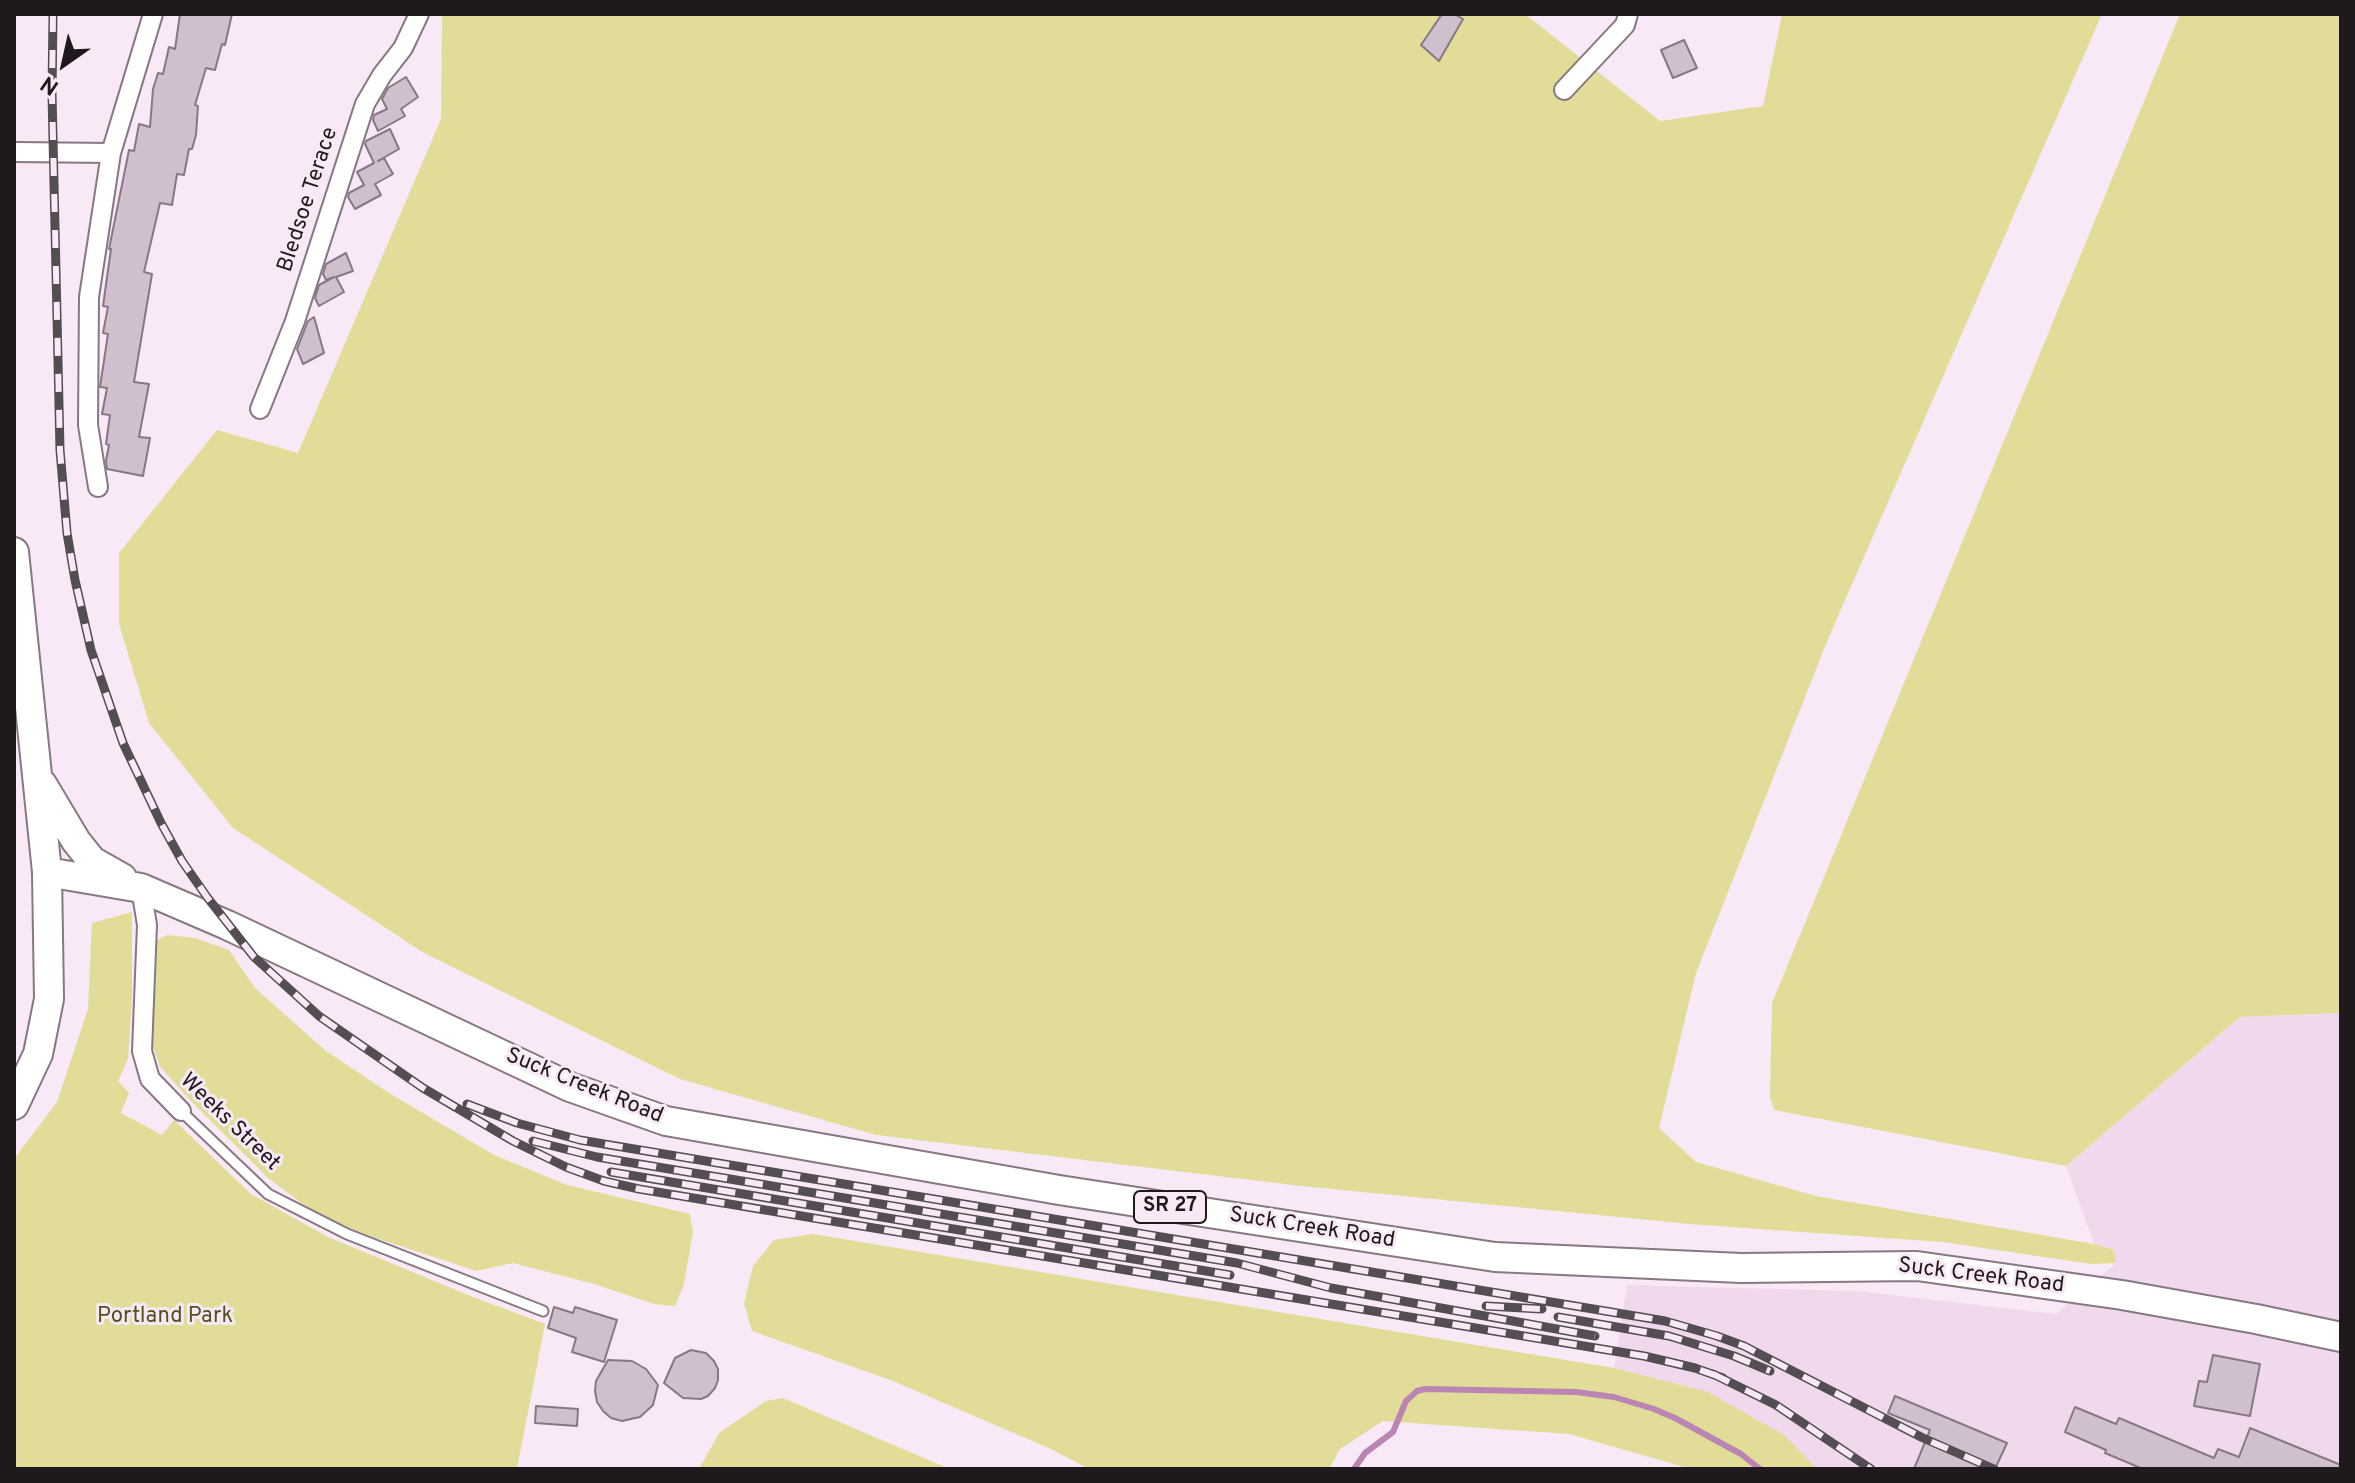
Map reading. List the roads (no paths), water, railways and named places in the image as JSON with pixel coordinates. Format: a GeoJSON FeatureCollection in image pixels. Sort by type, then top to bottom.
{"type":"FeatureCollection","features":[{"type":"Feature","properties":{"kind":"main road"},"geometry":{"type":"LineString","coordinates":[[14,552],[47,872],[49,999],[38,1054],[14,1105]]}},
{"type":"Feature","properties":{"kind":"main road"},"geometry":{"type":"LineString","coordinates":[[37,775],[76,841],[92,861],[141,888]]}},
{"type":"Feature","properties":{"kind":"main road","name":"Suck Creek Road"},"geometry":{"type":"LineString","coordinates":[[47,872],[141,888],[227,925],[570,1087],[666,1121],[1059,1190],[1495,1257],[1741,1268],[1917,1266],[2122,1295],[2341,1337]]}},
{"type":"Feature","properties":{"kind":"street"},"geometry":{"type":"LineString","coordinates":[[98,487],[88,425],[89,297],[111,153],[153,14]]}},
{"type":"Feature","properties":{"kind":"street","name":"Bledsoe Terace"},"geometry":{"type":"LineString","coordinates":[[260,409],[295,321],[365,104],[403,48],[419,14]]}},
{"type":"Feature","properties":{"kind":"street"},"geometry":{"type":"LineString","coordinates":[[1564,90],[1625,25],[1628,14]]}},
{"type":"Feature","properties":{"kind":"street"},"geometry":{"type":"LineString","coordinates":[[14,152],[111,153]]}},
{"type":"Feature","properties":{"kind":"street","name":"Weeks Street"},"geometry":{"type":"LineString","coordinates":[[141,888],[147,925],[142,1051],[150,1079],[181,1111]]}},
{"type":"Feature","properties":{"kind":"lane","name":"Weeks Street"},"geometry":{"type":"LineString","coordinates":[[181,1111],[268,1194],[347,1234],[543,1311]]}},
{"type":"Feature","properties":{"kind":"waterway"},"geometry":{"type":"LineString","coordinates":[[1354,1469],[1365,1453],[1393,1432],[1406,1401],[1417,1391],[1425,1389],[1576,1392],[1614,1397],[1675,1418],[1741,1454],[1760,1469]]}},
{"type":"Feature","properties":{"kind":"railway"},"geometry":{"type":"LineString","coordinates":[[53,14],[60,450],[67,533],[91,650],[123,743],[182,861],[254,957],[319,1016],[423,1088],[513,1141],[566,1167],[604,1181],[1644,1356],[1723,1378]]}},
{"type":"Feature","properties":{"kind":"railway"},"geometry":{"type":"LineString","coordinates":[[467,1104],[517,1123],[580,1140],[1665,1321],[1744,1346],[1923,1438],[1994,1469]]}},
{"type":"Feature","properties":{"kind":"railway"},"geometry":{"type":"LineString","coordinates":[[533,1141],[597,1157],[1237,1263],[1331,1288],[1595,1336]]}},
{"type":"Feature","properties":{"kind":"railway"},"geometry":{"type":"LineString","coordinates":[[611,1172],[1230,1275]]}},
{"type":"Feature","properties":{"kind":"railway"},"geometry":{"type":"LineString","coordinates":[[1486,1306],[1542,1309]]}},
{"type":"Feature","properties":{"kind":"railway"},"geometry":{"type":"LineString","coordinates":[[1558,1317],[1669,1336],[1770,1371]]}},
{"type":"Feature","properties":{"kind":"railway"},"geometry":{"type":"LineString","coordinates":[[1713,1374],[1776,1405],[1871,1469]]}},
{"type":"Feature","properties":{"kind":"park label","name":"Portland Park"},"geometry":{"type":"Point","coordinates":[165,1318]}}]}
